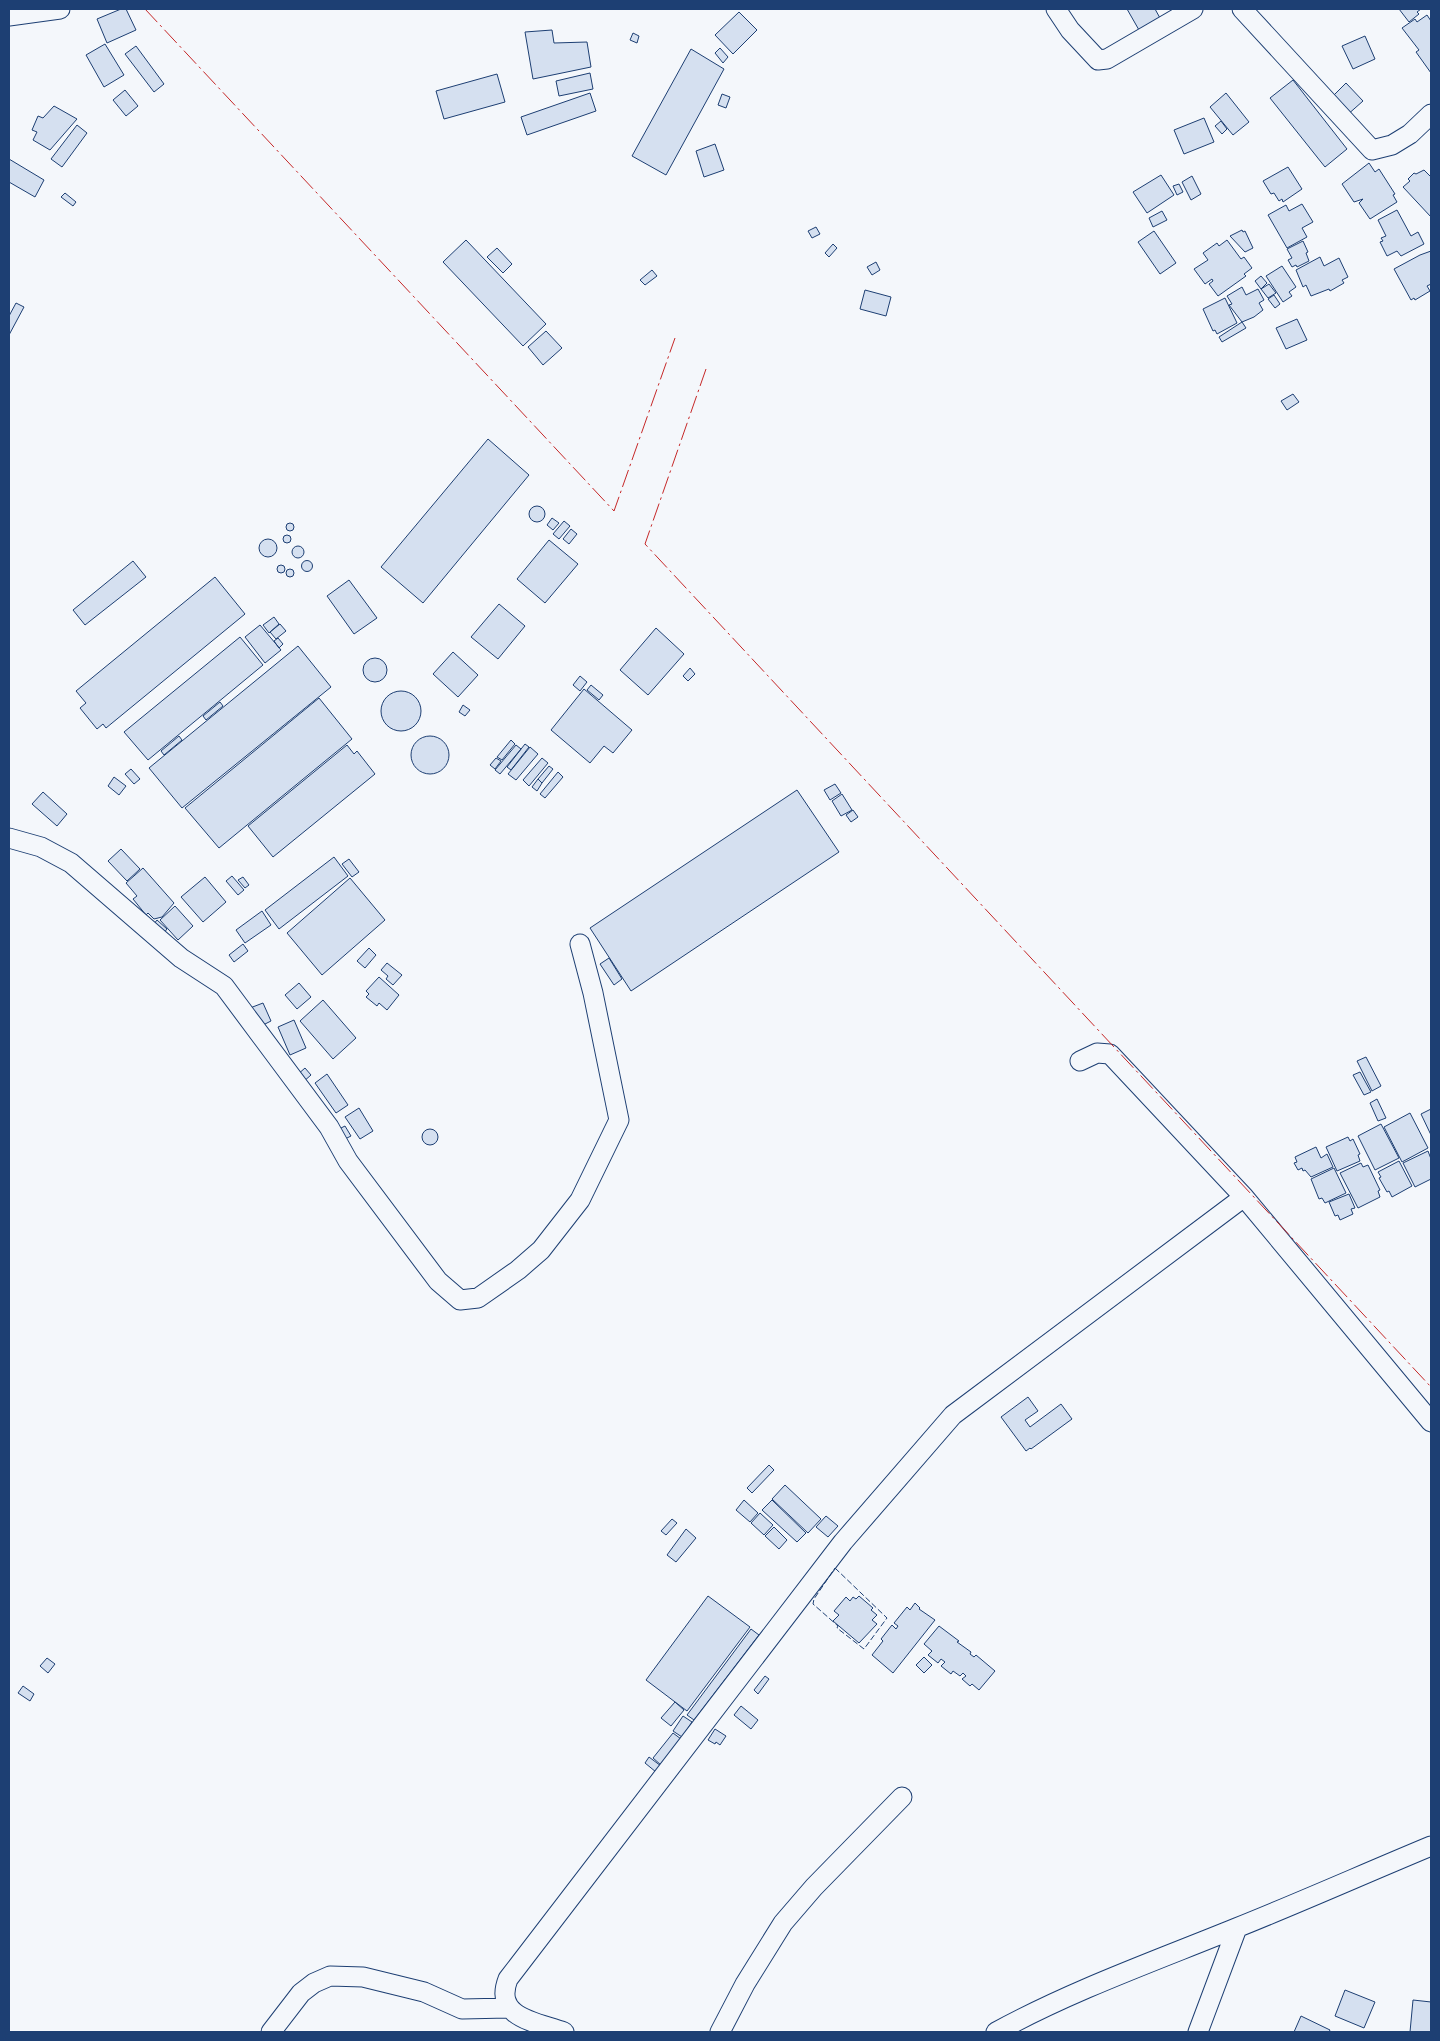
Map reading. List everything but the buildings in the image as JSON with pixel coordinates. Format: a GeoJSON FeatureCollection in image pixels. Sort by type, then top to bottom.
{"type":"FeatureCollection","features":[{"type":"Feature","properties":{"kind":"street"},"geometry":{"type":"LineString","coordinates":[[9,16],[60,9]]}},
{"type":"Feature","properties":{"kind":"street"},"geometry":{"type":"LineString","coordinates":[[1056,9],[1070,30],[1098,60],[1107,59],[1193,9]]}},
{"type":"Feature","properties":{"kind":"street"},"geometry":{"type":"LineString","coordinates":[[1242,9],[1372,150],[1392,145],[1410,134],[1431,114]]}},
{"type":"Feature","properties":{"kind":"street"},"geometry":{"type":"LineString","coordinates":[[9,838],[41,848],[71,864],[181,958],[224,986],[329,1127],[348,1160],[438,1281],[460,1300],[478,1298],[518,1270],[542,1250],[580,1200],[619,1120],[593,993],[580,944]]}},
{"type":"Feature","properties":{"kind":"street"},"geometry":{"type":"LineString","coordinates":[[1080,1061],[1098,1053],[1110,1054],[1244,1197],[1431,1422]]}},
{"type":"Feature","properties":{"kind":"street"},"geometry":{"type":"LineString","coordinates":[[564,2032],[518,2015],[508,2008],[504,1997],[504,1988],[512,1974],[843,1542],[954,1414],[1244,1197]]}},
{"type":"Feature","properties":{"kind":"street"},"geometry":{"type":"LineString","coordinates":[[720,2032],[745,1984],[783,1923],[814,1887],[902,1797]]}},
{"type":"Feature","properties":{"kind":"street"},"geometry":{"type":"LineString","coordinates":[[996,2032],[1035,2011],[1123,1973],[1237,1928],[1431,1846]]}},
{"type":"Feature","properties":{"kind":"street"},"geometry":{"type":"LineString","coordinates":[[1198,2032],[1237,1928]]}},
{"type":"Feature","properties":{"kind":"street"},"geometry":{"type":"LineString","coordinates":[[271,2032],[301,1993],[314,1982],[330,1976],[364,1977],[424,1992],[462,2009],[508,2008]]}},
{"type":"Feature","properties":{"kind":"fence"},"geometry":{"type":"LineString","coordinates":[[835,1568],[887,1618],[864,1649],[837,1628],[838,1626],[813,1604],[814,1599],[835,1568]]}},
{"type":"Feature","properties":{"kind":"power"},"geometry":{"type":"LineString","coordinates":[[145,9],[614,511],[675,338]]}},
{"type":"Feature","properties":{"kind":"power"},"geometry":{"type":"LineString","coordinates":[[706,369],[645,544],[1431,1387]]}}]}
